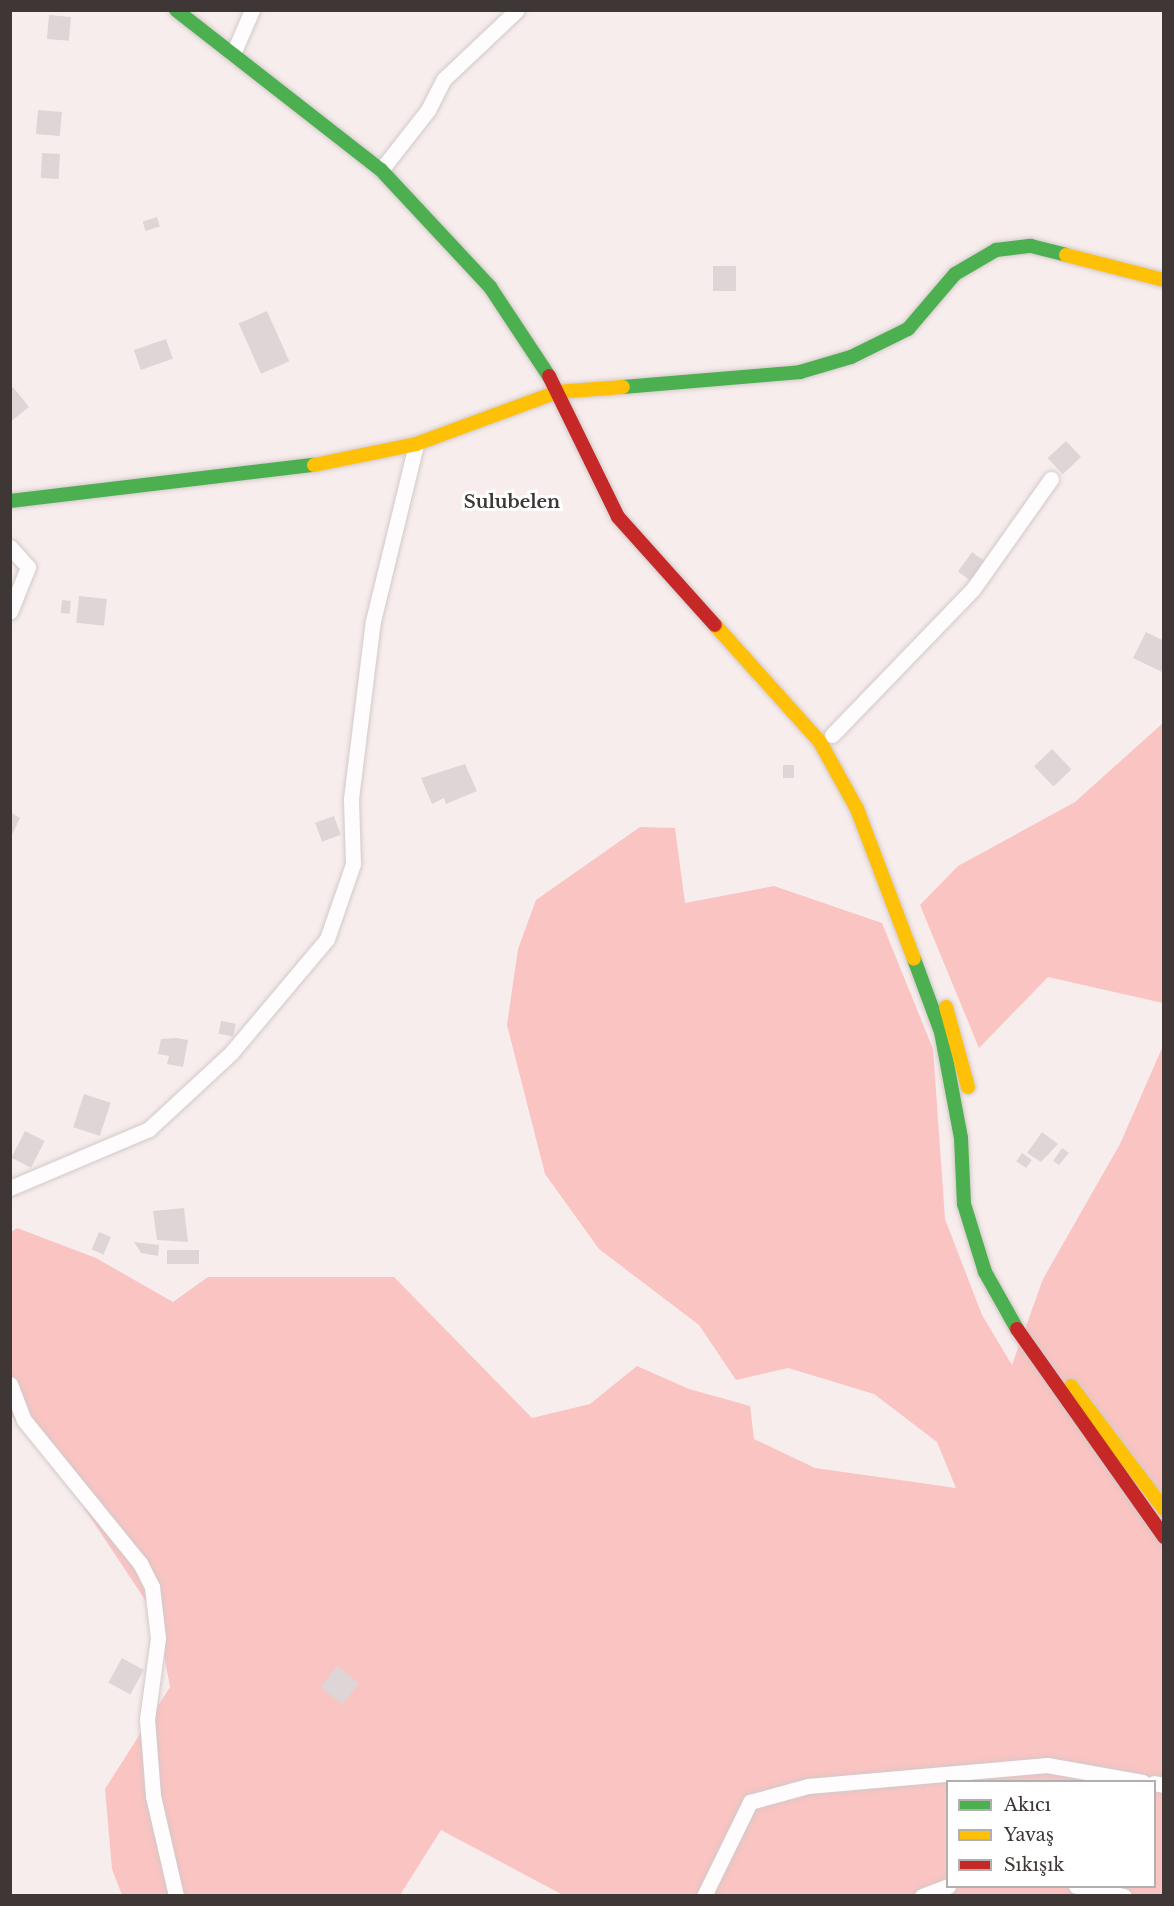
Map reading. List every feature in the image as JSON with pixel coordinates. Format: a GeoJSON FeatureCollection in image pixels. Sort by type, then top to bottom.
{"type":"FeatureCollection","features":[{"type":"Feature","properties":{"kind":"main road"},"geometry":{"type":"LineString","coordinates":[[176,10],[381,170],[394,184],[515,318],[563,391],[604,468],[650,539],[832,735],[864,794],[953,1079],[964,1204],[985,1272],[1033,1358],[1164,1537]]}},
{"type":"Feature","properties":{"kind":"main road"},"geometry":{"type":"LineString","coordinates":[[10,501],[341,462],[416,444],[563,391],[664,380],[732,381],[800,372],[851,357],[908,329],[955,274],[996,250],[1032,246],[1164,280]]}},
{"type":"Feature","properties":{"kind":"main road"},"geometry":{"type":"LineString","coordinates":[[563,391],[618,517],[820,742],[857,809],[960,1043],[976,1201],[999,1276],[1049,1357],[1164,1509]]}},
{"type":"Feature","properties":{"kind":"street"},"geometry":{"type":"LineString","coordinates":[[233,54],[252,10]]}},
{"type":"Feature","properties":{"kind":"street"},"geometry":{"type":"LineString","coordinates":[[381,170],[428,110],[444,79],[517,10]]}},
{"type":"Feature","properties":{"kind":"street"},"geometry":{"type":"LineString","coordinates":[[10,1188],[149,1128],[231,1053],[327,939],[353,864],[351,799],[373,621],[416,444]]}},
{"type":"Feature","properties":{"kind":"street"},"geometry":{"type":"LineString","coordinates":[[832,735],[973,589],[1051,479]]}},
{"type":"Feature","properties":{"kind":"street"},"geometry":{"type":"LineString","coordinates":[[10,547],[28,567],[10,612]]}},
{"type":"Feature","properties":{"kind":"street"},"geometry":{"type":"LineString","coordinates":[[10,1384],[24,1420],[140,1563],[152,1587],[158,1638],[147,1719],[153,1796],[176,1896]]}},
{"type":"Feature","properties":{"kind":"street"},"geometry":{"type":"LineString","coordinates":[[704,1896],[750,1802],[808,1786],[1047,1765],[1132,1780]]}},
{"type":"Feature","properties":{"kind":"street"},"geometry":{"type":"LineString","coordinates":[[922,1896],[946,1887]]}},
{"type":"Feature","properties":{"kind":"street"},"geometry":{"type":"LineString","coordinates":[[1081,1888],[1124,1896]]}},
{"type":"Feature","properties":{"kind":"shaded area"},"geometry":{"type":"Polygon","coordinates":[[[1163,723],[1163,1003],[1048,977],[979,1048],[920,905],[958,866],[1075,802],[1163,723]]]}},
{"type":"Feature","properties":{"kind":"shaded area"},"geometry":{"type":"Polygon","coordinates":[[[640,827],[675,828],[685,903],[774,886],[882,923],[933,1049],[945,1219],[982,1315],[1012,1365],[1043,1279],[1120,1144],[1163,1046],[1163,1895],[563,1895],[441,1830],[400,1895],[122,1895],[112,1869],[105,1789],[170,1687],[157,1618],[77,1497],[11,1415],[10,1233],[17,1228],[96,1258],[173,1302],[208,1277],[394,1277],[532,1418],[590,1404],[637,1366],[689,1389],[750,1406],[754,1439],[815,1468],[956,1488],[937,1442],[874,1394],[788,1368],[736,1380],[699,1325],[599,1249],[545,1174],[507,1025],[518,949],[536,900],[640,827]]]}},
{"type":"Feature","properties":{"kind":"building"},"geometry":{"type":"Polygon","coordinates":[[[49,15],[71,17],[69,41],[47,39],[49,15]]]}},
{"type":"Feature","properties":{"kind":"building"},"geometry":{"type":"Polygon","coordinates":[[[38,110],[62,112],[60,136],[36,134],[38,110]]]}},
{"type":"Feature","properties":{"kind":"building"},"geometry":{"type":"Polygon","coordinates":[[[42,153],[60,154],[59,179],[41,178],[42,153]]]}},
{"type":"Feature","properties":{"kind":"building"},"geometry":{"type":"Polygon","coordinates":[[[157,217],[160,227],[146,231],[143,221],[157,217]]]}},
{"type":"Feature","properties":{"kind":"building"},"geometry":{"type":"Polygon","coordinates":[[[713,266],[736,266],[736,291],[713,291],[713,266]]]}},
{"type":"Feature","properties":{"kind":"building"},"geometry":{"type":"Polygon","coordinates":[[[267,311],[289,361],[261,374],[239,324],[267,311]]]}},
{"type":"Feature","properties":{"kind":"building"},"geometry":{"type":"Polygon","coordinates":[[[166,339],[173,359],[141,370],[134,350],[166,339]]]}},
{"type":"Feature","properties":{"kind":"building"},"geometry":{"type":"Polygon","coordinates":[[[13,387],[29,407],[10,422],[10,389],[13,387]]]}},
{"type":"Feature","properties":{"kind":"building"},"geometry":{"type":"Polygon","coordinates":[[[1066,441],[1081,457],[1063,474],[1048,458],[1066,441]]]}},
{"type":"Feature","properties":{"kind":"building"},"geometry":{"type":"Polygon","coordinates":[[[972,552],[986,562],[972,581],[958,571],[972,552]]]}},
{"type":"Feature","properties":{"kind":"building"},"geometry":{"type":"Polygon","coordinates":[[[79,596],[107,599],[104,626],[76,623],[79,596]]]}},
{"type":"Feature","properties":{"kind":"building"},"geometry":{"type":"Polygon","coordinates":[[[62,600],[71,601],[70,614],[61,613],[62,600]]]}},
{"type":"Feature","properties":{"kind":"building"},"geometry":{"type":"Polygon","coordinates":[[[1146,632],[1164,641],[1164,673],[1133,658],[1146,632]]]}},
{"type":"Feature","properties":{"kind":"building"},"geometry":{"type":"Polygon","coordinates":[[[1052,749],[1071,769],[1053,787],[1034,766],[1052,749]]]}},
{"type":"Feature","properties":{"kind":"building"},"geometry":{"type":"Polygon","coordinates":[[[465,764],[477,791],[446,804],[444,798],[432,804],[421,778],[465,764]]]}},
{"type":"Feature","properties":{"kind":"building"},"geometry":{"type":"Polygon","coordinates":[[[783,765],[794,765],[794,778],[783,778],[783,765]]]}},
{"type":"Feature","properties":{"kind":"building"},"geometry":{"type":"Polygon","coordinates":[[[10,812],[20,818],[10,839],[10,812]]]}},
{"type":"Feature","properties":{"kind":"building"},"geometry":{"type":"Polygon","coordinates":[[[334,816],[341,835],[322,842],[315,823],[334,816]]]}},
{"type":"Feature","properties":{"kind":"building"},"geometry":{"type":"Polygon","coordinates":[[[221,1021],[236,1024],[233,1037],[219,1034],[221,1021]]]}},
{"type":"Feature","properties":{"kind":"building"},"geometry":{"type":"Polygon","coordinates":[[[161,1039],[188,1040],[183,1067],[167,1064],[169,1056],[158,1054],[161,1039]]]}},
{"type":"Feature","properties":{"kind":"building"},"geometry":{"type":"Polygon","coordinates":[[[84,1094],[111,1103],[100,1136],[73,1127],[84,1094]]]}},
{"type":"Feature","properties":{"kind":"building"},"geometry":{"type":"Polygon","coordinates":[[[25,1131],[45,1141],[31,1168],[11,1158],[25,1131]]]}},
{"type":"Feature","properties":{"kind":"building"},"geometry":{"type":"Polygon","coordinates":[[[1042,1132],[1058,1144],[1041,1162],[1027,1153],[1042,1132]]]}},
{"type":"Feature","properties":{"kind":"building"},"geometry":{"type":"Polygon","coordinates":[[[1062,1148],[1069,1153],[1059,1165],[1053,1161],[1062,1148]]]}},
{"type":"Feature","properties":{"kind":"building"},"geometry":{"type":"Polygon","coordinates":[[[1022,1153],[1032,1160],[1026,1168],[1016,1161],[1022,1153]]]}},
{"type":"Feature","properties":{"kind":"building"},"geometry":{"type":"Polygon","coordinates":[[[184,1208],[188,1242],[157,1240],[153,1211],[184,1208]]]}},
{"type":"Feature","properties":{"kind":"building"},"geometry":{"type":"Polygon","coordinates":[[[99,1232],[111,1237],[104,1255],[92,1249],[99,1232]]]}},
{"type":"Feature","properties":{"kind":"building"},"geometry":{"type":"Polygon","coordinates":[[[134,1242],[159,1245],[158,1256],[141,1253],[134,1242]]]}},
{"type":"Feature","properties":{"kind":"building"},"geometry":{"type":"Polygon","coordinates":[[[167,1250],[199,1250],[199,1264],[167,1264],[167,1250]]]}},
{"type":"Feature","properties":{"kind":"building"},"geometry":{"type":"Polygon","coordinates":[[[122,1658],[144,1670],[130,1695],[108,1682],[122,1658]]]}},
{"type":"Feature","properties":{"kind":"building"},"geometry":{"type":"Polygon","coordinates":[[[337,1666],[359,1683],[342,1705],[320,1687],[337,1666]]]}},
{"type":"Feature","properties":{"kind":"traffic: fast"},"geometry":{"type":"LineString","coordinates":[[176,10],[381,170],[490,287],[549,376]]}},
{"type":"Feature","properties":{"kind":"traffic: fast"},"geometry":{"type":"LineString","coordinates":[[623,387],[800,372],[851,357],[908,329],[955,274],[996,250],[1031,246],[1066,255]]}},
{"type":"Feature","properties":{"kind":"traffic: fast"},"geometry":{"type":"LineString","coordinates":[[10,501],[314,465]]}},
{"type":"Feature","properties":{"kind":"traffic: fast"},"geometry":{"type":"LineString","coordinates":[[914,959],[941,1032],[961,1138],[964,1204],[985,1272],[1017,1329]]}},
{"type":"Feature","properties":{"kind":"traffic: slow"},"geometry":{"type":"LineString","coordinates":[[1066,255],[1164,280]]}},
{"type":"Feature","properties":{"kind":"traffic: slow"},"geometry":{"type":"LineString","coordinates":[[314,465],[416,444],[557,392],[623,387]]}},
{"type":"Feature","properties":{"kind":"traffic: slow"},"geometry":{"type":"LineString","coordinates":[[715,625],[820,742],[857,809],[914,959]]}},
{"type":"Feature","properties":{"kind":"traffic: slow"},"geometry":{"type":"LineString","coordinates":[[946,1007],[968,1087]]}},
{"type":"Feature","properties":{"kind":"traffic: slow"},"geometry":{"type":"LineString","coordinates":[[1071,1386],[1164,1509]]}},
{"type":"Feature","properties":{"kind":"traffic: jam"},"geometry":{"type":"LineString","coordinates":[[549,376],[618,517],[715,625]]}},
{"type":"Feature","properties":{"kind":"traffic: jam"},"geometry":{"type":"LineString","coordinates":[[1017,1329],[1164,1537]]}},
{"type":"Feature","properties":{"kind":"district","name":"Sulubelen"},"geometry":{"type":"Point","coordinates":[512,502]}}]}
